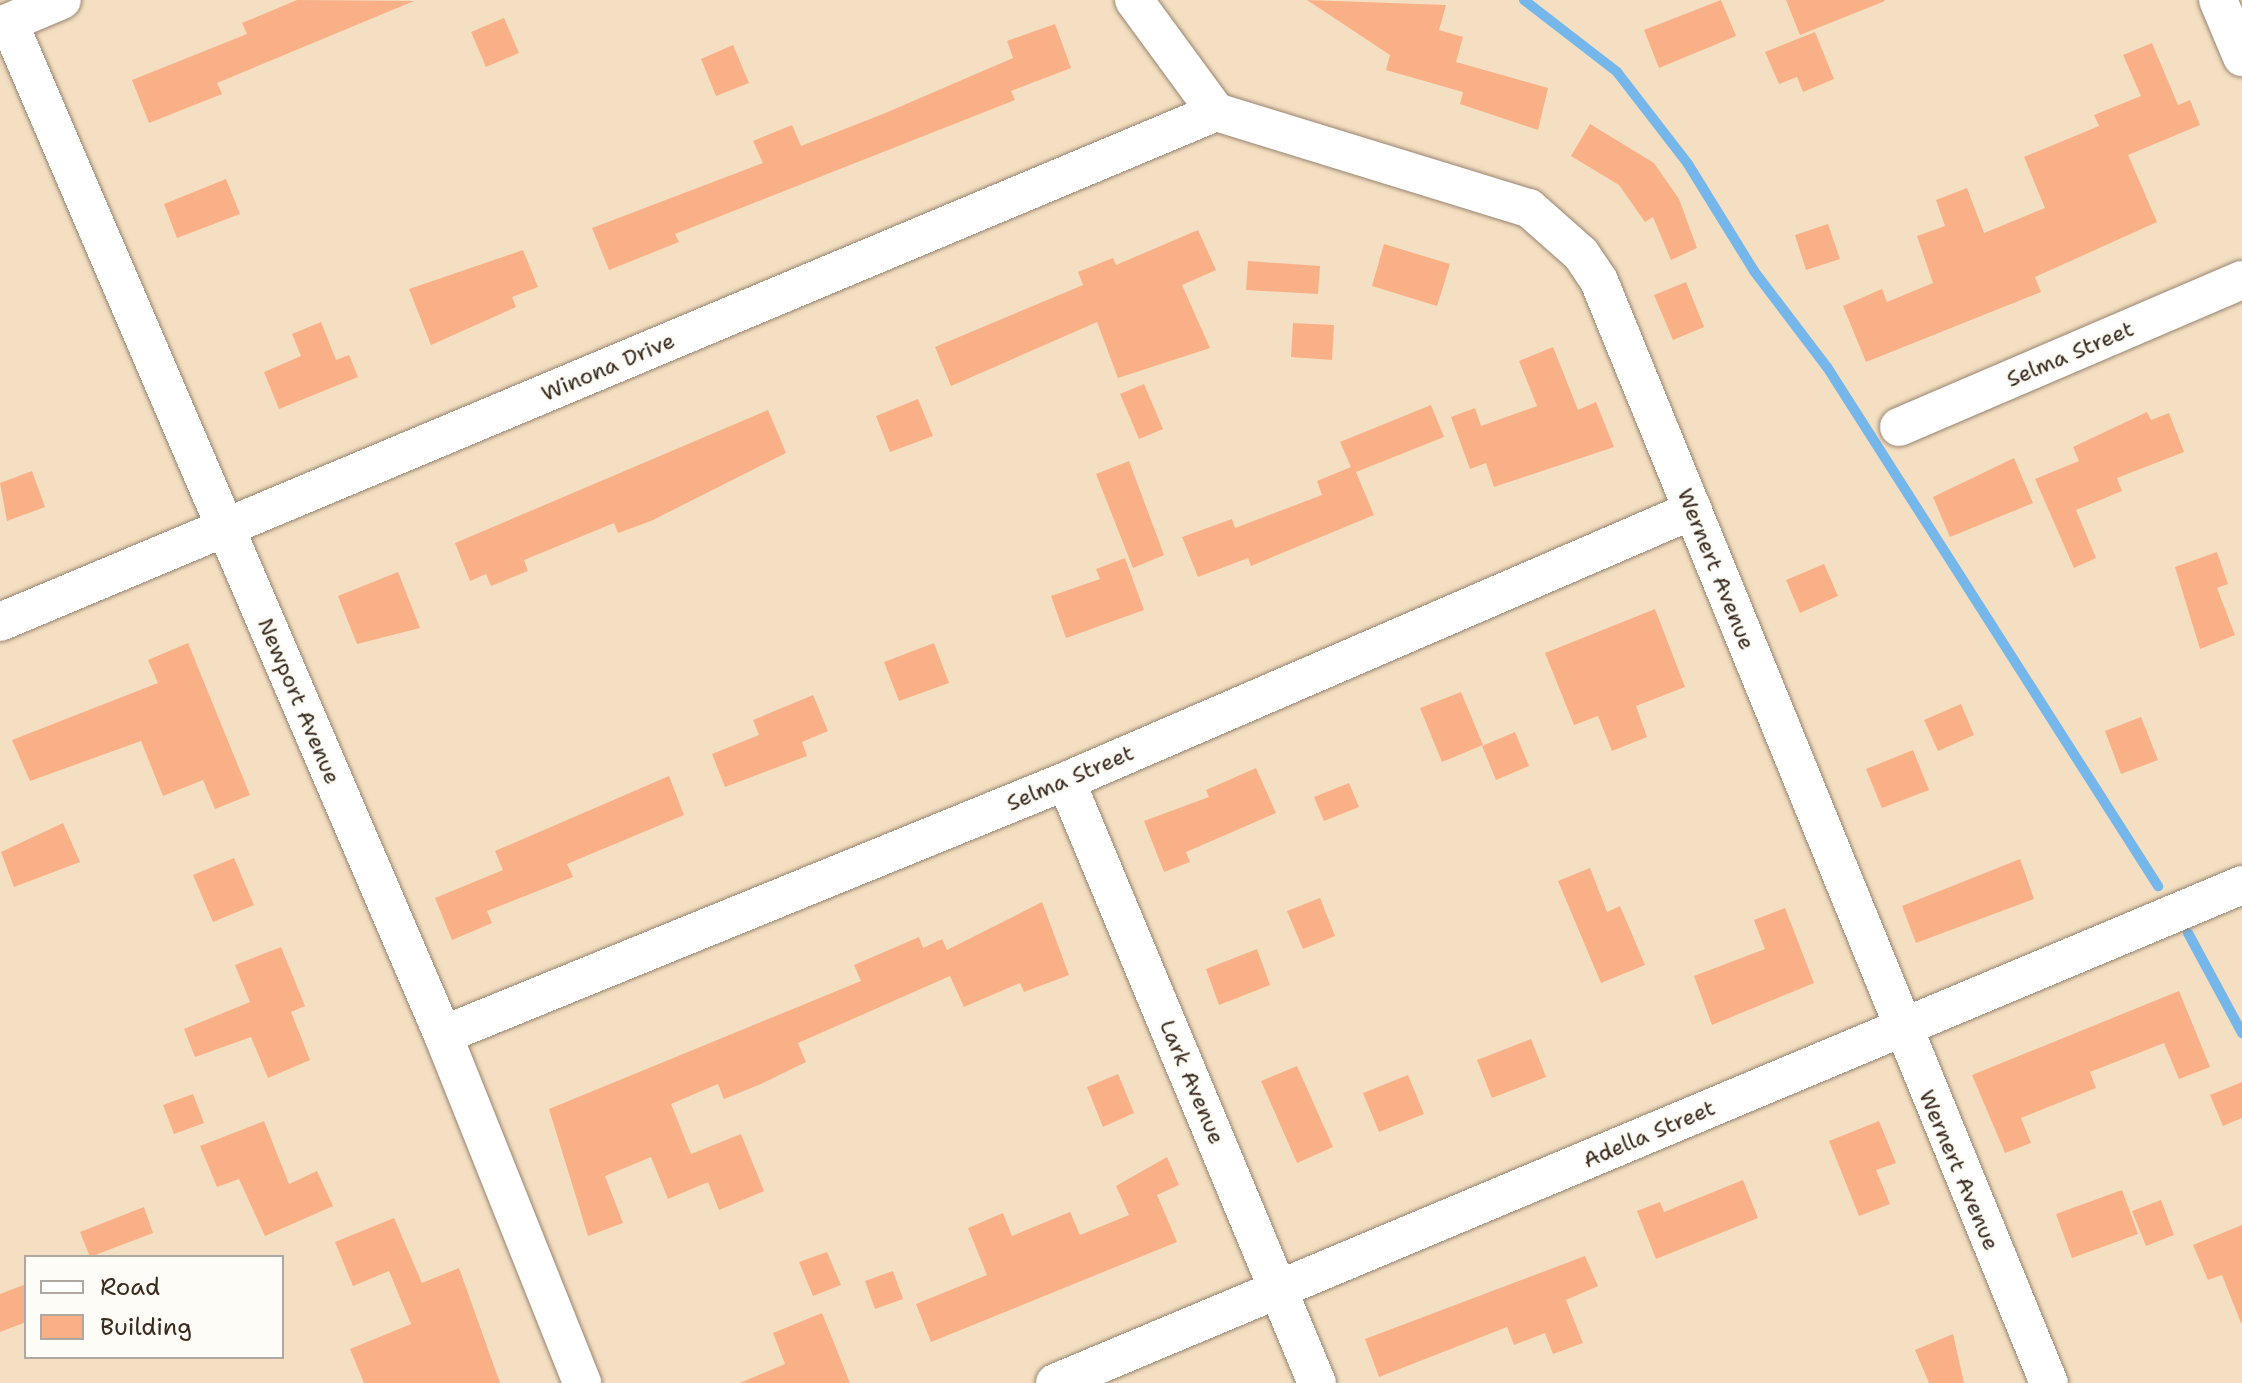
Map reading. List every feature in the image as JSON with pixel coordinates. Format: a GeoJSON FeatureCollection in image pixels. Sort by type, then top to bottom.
{"type":"FeatureCollection","features":[{"type":"Feature","properties":{"kind":"street"},"geometry":{"type":"LineString","coordinates":[[4,25],[62,0]]}},
{"type":"Feature","properties":{"kind":"street"},"geometry":{"type":"LineString","coordinates":[[1134,0],[1216,112]]}},
{"type":"Feature","properties":{"kind":"street"},"geometry":{"type":"LineString","coordinates":[[2218,0],[2242,57]]}},
{"type":"Feature","properties":{"kind":"street","name":"Newport Avenue"},"geometry":{"type":"LineString","coordinates":[[4,25],[443,1035],[582,1383]]}},
{"type":"Feature","properties":{"kind":"street","name":"Wernert Avenue"},"geometry":{"type":"LineString","coordinates":[[1216,112],[1469,184],[1529,208],[1558,232],[1599,281],[1900,1030],[2049,1383]]}},
{"type":"Feature","properties":{"kind":"street","name":"Winona Drive"},"geometry":{"type":"LineString","coordinates":[[0,622],[1216,112]]}},
{"type":"Feature","properties":{"kind":"street","name":"Selma Street"},"geometry":{"type":"LineString","coordinates":[[1899,427],[2242,280]]}},
{"type":"Feature","properties":{"kind":"street","name":"Selma Street"},"geometry":{"type":"LineString","coordinates":[[443,1035],[1066,781],[1693,510]]}},
{"type":"Feature","properties":{"kind":"street","name":"Lark Avenue"},"geometry":{"type":"LineString","coordinates":[[1066,781],[1317,1383]]}},
{"type":"Feature","properties":{"kind":"street","name":"Adella Street"},"geometry":{"type":"LineString","coordinates":[[1055,1383],[2242,885]]}},
{"type":"Feature","properties":{"kind":"building"},"geometry":{"type":"Polygon","coordinates":[[[297,0],[414,1],[217,83],[222,94],[149,123],[132,80],[247,34],[242,23],[297,0]]]}},
{"type":"Feature","properties":{"kind":"building"},"geometry":{"type":"Polygon","coordinates":[[[1307,0],[1446,5],[1439,30],[1463,37],[1456,62],[1548,88],[1538,130],[1460,104],[1463,92],[1386,70],[1390,55],[1307,0]]]}},
{"type":"Feature","properties":{"kind":"building"},"geometry":{"type":"Polygon","coordinates":[[[1721,0],[1736,36],[1659,68],[1644,30],[1721,0]]]}},
{"type":"Feature","properties":{"kind":"building"},"geometry":{"type":"Polygon","coordinates":[[[1786,0],[1884,0],[1885,1],[1800,35],[1786,0]]]}},
{"type":"Feature","properties":{"kind":"building"},"geometry":{"type":"Polygon","coordinates":[[[504,18],[519,53],[486,67],[471,32],[504,18]]]}},
{"type":"Feature","properties":{"kind":"building"},"geometry":{"type":"Polygon","coordinates":[[[1055,24],[1071,68],[1011,91],[1015,100],[675,234],[679,242],[609,270],[592,228],[763,163],[753,141],[792,125],[801,146],[1013,58],[1007,41],[1055,24]]]}},
{"type":"Feature","properties":{"kind":"building"},"geometry":{"type":"Polygon","coordinates":[[[1815,32],[1834,79],[1803,92],[1797,77],[1779,84],[1765,52],[1815,32]]]}},
{"type":"Feature","properties":{"kind":"building"},"geometry":{"type":"Polygon","coordinates":[[[2152,43],[2178,105],[2190,100],[2200,125],[2128,155],[2157,222],[2035,277],[2041,292],[1866,362],[1843,306],[1882,289],[1887,302],[1933,283],[1917,236],[1945,226],[1936,200],[1967,188],[1984,233],[2045,208],[2024,157],[2099,126],[2094,115],[2141,96],[2123,55],[2152,43]]]}},
{"type":"Feature","properties":{"kind":"building"},"geometry":{"type":"Polygon","coordinates":[[[733,45],[749,83],[716,96],[701,59],[733,45]]]}},
{"type":"Feature","properties":{"kind":"building"},"geometry":{"type":"Polygon","coordinates":[[[1590,124],[1654,163],[1679,199],[1697,248],[1671,260],[1653,217],[1645,222],[1619,185],[1571,156],[1590,124]]]}},
{"type":"Feature","properties":{"kind":"building"},"geometry":{"type":"Polygon","coordinates":[[[226,179],[240,214],[177,238],[164,204],[226,179]]]}},
{"type":"Feature","properties":{"kind":"building"},"geometry":{"type":"Polygon","coordinates":[[[1828,224],[1840,259],[1806,270],[1795,235],[1828,224]]]}},
{"type":"Feature","properties":{"kind":"building"},"geometry":{"type":"Polygon","coordinates":[[[1198,230],[1216,270],[1182,285],[1210,348],[1118,378],[1097,322],[951,386],[935,347],[1083,285],[1078,272],[1113,258],[1116,265],[1198,230]]]}},
{"type":"Feature","properties":{"kind":"building"},"geometry":{"type":"Polygon","coordinates":[[[1384,244],[1450,264],[1437,306],[1372,286],[1384,244]]]}},
{"type":"Feature","properties":{"kind":"building"},"geometry":{"type":"Polygon","coordinates":[[[523,250],[538,287],[512,297],[516,307],[431,345],[409,289],[523,250]]]}},
{"type":"Feature","properties":{"kind":"building"},"geometry":{"type":"Polygon","coordinates":[[[1248,261],[1320,266],[1318,294],[1246,290],[1248,261]]]}},
{"type":"Feature","properties":{"kind":"building"},"geometry":{"type":"Polygon","coordinates":[[[1686,282],[1704,327],[1673,340],[1654,295],[1686,282]]]}},
{"type":"Feature","properties":{"kind":"building"},"geometry":{"type":"Polygon","coordinates":[[[321,322],[336,360],[349,355],[358,377],[279,409],[264,372],[301,356],[292,334],[321,322]]]}},
{"type":"Feature","properties":{"kind":"building"},"geometry":{"type":"Polygon","coordinates":[[[1293,323],[1334,325],[1332,360],[1291,357],[1293,323]]]}},
{"type":"Feature","properties":{"kind":"building"},"geometry":{"type":"Polygon","coordinates":[[[1553,347],[1578,410],[1596,402],[1614,447],[1494,487],[1486,463],[1470,469],[1451,417],[1475,408],[1481,426],[1537,406],[1519,361],[1553,347]]]}},
{"type":"Feature","properties":{"kind":"building"},"geometry":{"type":"Polygon","coordinates":[[[1144,384],[1163,429],[1139,439],[1120,394],[1144,384]]]}},
{"type":"Feature","properties":{"kind":"building"},"geometry":{"type":"Polygon","coordinates":[[[918,399],[933,436],[890,452],[876,416],[918,399]]]}},
{"type":"Feature","properties":{"kind":"building"},"geometry":{"type":"Polygon","coordinates":[[[1431,405],[1444,437],[1356,472],[1374,515],[1251,566],[1248,558],[1198,577],[1182,537],[1232,519],[1235,528],[1322,495],[1317,481],[1351,467],[1340,442],[1431,405]]]}},
{"type":"Feature","properties":{"kind":"building"},"geometry":{"type":"Polygon","coordinates":[[[768,410],[786,453],[651,521],[618,533],[614,523],[524,560],[528,571],[491,586],[486,574],[470,581],[455,543],[768,410]]]}},
{"type":"Feature","properties":{"kind":"building"},"geometry":{"type":"Polygon","coordinates":[[[2147,412],[2151,420],[2169,413],[2184,452],[2117,478],[2122,491],[2076,510],[2096,558],[2074,568],[2035,479],[2079,461],[2073,447],[2147,412]]]}},
{"type":"Feature","properties":{"kind":"building"},"geometry":{"type":"Polygon","coordinates":[[[2014,458],[2033,503],[1950,537],[1933,497],[2014,458]]]}},
{"type":"Feature","properties":{"kind":"building"},"geometry":{"type":"Polygon","coordinates":[[[1129,461],[1164,555],[1133,568],[1096,474],[1129,461]]]}},
{"type":"Feature","properties":{"kind":"building"},"geometry":{"type":"Polygon","coordinates":[[[32,471],[45,507],[7,521],[0,483],[32,471]]]}},
{"type":"Feature","properties":{"kind":"building"},"geometry":{"type":"Polygon","coordinates":[[[2217,552],[2228,584],[2217,588],[2235,635],[2200,649],[2175,567],[2217,552]]]}},
{"type":"Feature","properties":{"kind":"building"},"geometry":{"type":"Polygon","coordinates":[[[1125,558],[1144,610],[1066,638],[1051,596],[1100,579],[1096,569],[1125,558]]]}},
{"type":"Feature","properties":{"kind":"building"},"geometry":{"type":"Polygon","coordinates":[[[1824,564],[1838,596],[1800,613],[1786,580],[1824,564]]]}},
{"type":"Feature","properties":{"kind":"building"},"geometry":{"type":"Polygon","coordinates":[[[398,572],[420,628],[357,644],[338,596],[398,572]]]}},
{"type":"Feature","properties":{"kind":"building"},"geometry":{"type":"Polygon","coordinates":[[[1655,609],[1685,687],[1636,706],[1647,737],[1612,751],[1598,716],[1574,725],[1545,653],[1655,609]]]}},
{"type":"Feature","properties":{"kind":"building"},"geometry":{"type":"Polygon","coordinates":[[[188,643],[250,795],[215,809],[203,780],[163,796],[141,741],[30,781],[12,740],[158,683],[148,660],[188,643]]]}},
{"type":"Feature","properties":{"kind":"building"},"geometry":{"type":"Polygon","coordinates":[[[934,643],[949,683],[899,701],[884,662],[934,643]]]}},
{"type":"Feature","properties":{"kind":"building"},"geometry":{"type":"Polygon","coordinates":[[[1461,692],[1483,745],[1442,762],[1420,708],[1461,692]]]}},
{"type":"Feature","properties":{"kind":"building"},"geometry":{"type":"Polygon","coordinates":[[[813,695],[828,731],[802,742],[807,756],[725,787],[712,754],[759,735],[753,720],[813,695]]]}},
{"type":"Feature","properties":{"kind":"building"},"geometry":{"type":"Polygon","coordinates":[[[1961,704],[1974,735],[1938,751],[1924,720],[1961,704]]]}},
{"type":"Feature","properties":{"kind":"building"},"geometry":{"type":"Polygon","coordinates":[[[2141,717],[2158,760],[2121,774],[2105,731],[2141,717]]]}},
{"type":"Feature","properties":{"kind":"building"},"geometry":{"type":"Polygon","coordinates":[[[1515,732],[1529,766],[1496,780],[1482,746],[1515,732]]]}},
{"type":"Feature","properties":{"kind":"building"},"geometry":{"type":"Polygon","coordinates":[[[1913,750],[1929,790],[1882,808],[1866,769],[1913,750]]]}},
{"type":"Feature","properties":{"kind":"building"},"geometry":{"type":"Polygon","coordinates":[[[1256,768],[1276,813],[1186,852],[1190,862],[1164,872],[1144,821],[1209,797],[1206,790],[1256,768]]]}},
{"type":"Feature","properties":{"kind":"building"},"geometry":{"type":"Polygon","coordinates":[[[669,776],[684,815],[567,864],[573,877],[487,911],[492,923],[452,940],[435,898],[503,870],[495,851],[669,776]]]}},
{"type":"Feature","properties":{"kind":"building"},"geometry":{"type":"Polygon","coordinates":[[[1349,783],[1359,807],[1324,821],[1314,797],[1349,783]]]}},
{"type":"Feature","properties":{"kind":"building"},"geometry":{"type":"Polygon","coordinates":[[[63,823],[80,862],[14,887],[1,852],[63,823]]]}},
{"type":"Feature","properties":{"kind":"building"},"geometry":{"type":"Polygon","coordinates":[[[234,858],[254,905],[213,922],[193,875],[234,858]]]}},
{"type":"Feature","properties":{"kind":"building"},"geometry":{"type":"Polygon","coordinates":[[[2020,859],[2034,899],[1916,943],[1902,906],[2020,859]]]}},
{"type":"Feature","properties":{"kind":"building"},"geometry":{"type":"Polygon","coordinates":[[[1590,868],[1607,912],[1620,906],[1645,965],[1601,983],[1558,881],[1590,868]]]}},
{"type":"Feature","properties":{"kind":"building"},"geometry":{"type":"Polygon","coordinates":[[[1320,898],[1335,936],[1303,949],[1287,911],[1320,898]]]}},
{"type":"Feature","properties":{"kind":"building"},"geometry":{"type":"Polygon","coordinates":[[[1042,902],[1069,975],[1024,992],[1020,983],[964,1007],[950,976],[798,1043],[806,1062],[761,1084],[724,1099],[718,1084],[671,1104],[691,1154],[741,1134],[764,1191],[719,1210],[708,1182],[668,1199],[651,1157],[605,1176],[623,1223],[588,1236],[549,1109],[861,981],[854,965],[919,937],[923,948],[942,939],[947,950],[1042,902]]]}},
{"type":"Feature","properties":{"kind":"building"},"geometry":{"type":"Polygon","coordinates":[[[1785,908],[1814,983],[1712,1025],[1694,976],[1765,949],[1754,920],[1785,908]]]}},
{"type":"Feature","properties":{"kind":"building"},"geometry":{"type":"Polygon","coordinates":[[[281,947],[305,1006],[291,1012],[310,1060],[268,1078],[251,1037],[195,1057],[184,1029],[250,1002],[235,965],[281,947]]]}},
{"type":"Feature","properties":{"kind":"building"},"geometry":{"type":"Polygon","coordinates":[[[1257,949],[1270,985],[1219,1005],[1206,969],[1257,949]]]}},
{"type":"Feature","properties":{"kind":"building"},"geometry":{"type":"Polygon","coordinates":[[[2179,991],[2210,1067],[2179,1079],[2164,1043],[2090,1072],[2096,1088],[2021,1118],[2031,1143],[2005,1153],[1972,1075],[2179,991]]]}},
{"type":"Feature","properties":{"kind":"building"},"geometry":{"type":"Polygon","coordinates":[[[1531,1039],[1546,1077],[1492,1098],[1477,1060],[1531,1039]]]}},
{"type":"Feature","properties":{"kind":"building"},"geometry":{"type":"Polygon","coordinates":[[[1297,1066],[1333,1147],[1297,1163],[1261,1081],[1297,1066]]]}},
{"type":"Feature","properties":{"kind":"building"},"geometry":{"type":"Polygon","coordinates":[[[1118,1074],[1134,1113],[1103,1127],[1087,1087],[1118,1074]]]}},
{"type":"Feature","properties":{"kind":"building"},"geometry":{"type":"Polygon","coordinates":[[[1408,1075],[1424,1114],[1379,1132],[1363,1093],[1408,1075]]]}},
{"type":"Feature","properties":{"kind":"building"},"geometry":{"type":"Polygon","coordinates":[[[2242,1082],[2242,1118],[2223,1126],[2210,1095],[2242,1082]]]}},
{"type":"Feature","properties":{"kind":"building"},"geometry":{"type":"Polygon","coordinates":[[[193,1094],[204,1123],[174,1134],[163,1105],[193,1094]]]}},
{"type":"Feature","properties":{"kind":"building"},"geometry":{"type":"Polygon","coordinates":[[[264,1121],[289,1184],[317,1171],[333,1206],[265,1236],[239,1179],[217,1187],[200,1146],[264,1121]]]}},
{"type":"Feature","properties":{"kind":"building"},"geometry":{"type":"Polygon","coordinates":[[[1879,1121],[1896,1163],[1876,1170],[1890,1204],[1859,1216],[1829,1141],[1879,1121]]]}},
{"type":"Feature","properties":{"kind":"building"},"geometry":{"type":"Polygon","coordinates":[[[1167,1157],[1179,1185],[1157,1195],[1177,1242],[931,1342],[916,1304],[987,1275],[968,1228],[1003,1213],[1012,1236],[1070,1212],[1080,1235],[1129,1215],[1116,1186],[1167,1157]]]}},
{"type":"Feature","properties":{"kind":"building"},"geometry":{"type":"Polygon","coordinates":[[[1743,1180],[1758,1218],[1656,1259],[1637,1211],[1660,1202],[1664,1212],[1743,1180]]]}},
{"type":"Feature","properties":{"kind":"building"},"geometry":{"type":"Polygon","coordinates":[[[2122,1190],[2138,1234],[2072,1258],[2056,1214],[2122,1190]]]}},
{"type":"Feature","properties":{"kind":"building"},"geometry":{"type":"Polygon","coordinates":[[[2161,1200],[2174,1235],[2146,1246],[2132,1211],[2161,1200]]]}},
{"type":"Feature","properties":{"kind":"building"},"geometry":{"type":"Polygon","coordinates":[[[144,1207],[153,1233],[89,1255],[80,1232],[144,1207]]]}},
{"type":"Feature","properties":{"kind":"building"},"geometry":{"type":"Polygon","coordinates":[[[394,1218],[422,1283],[459,1268],[500,1383],[364,1383],[350,1349],[411,1324],[389,1271],[353,1286],[335,1242],[394,1218]]]}},
{"type":"Feature","properties":{"kind":"building"},"geometry":{"type":"Polygon","coordinates":[[[2242,1225],[2241,1323],[2222,1275],[2208,1280],[2193,1245],[2242,1225]]]}},
{"type":"Feature","properties":{"kind":"building"},"geometry":{"type":"Polygon","coordinates":[[[827,1252],[841,1285],[813,1296],[799,1262],[827,1252]]]}},
{"type":"Feature","properties":{"kind":"building"},"geometry":{"type":"Polygon","coordinates":[[[1585,1256],[1598,1286],[1566,1300],[1583,1343],[1553,1354],[1545,1333],[1514,1345],[1507,1327],[1379,1377],[1365,1339],[1585,1256]]]}},
{"type":"Feature","properties":{"kind":"building"},"geometry":{"type":"Polygon","coordinates":[[[893,1271],[903,1299],[875,1309],[865,1281],[893,1271]]]}},
{"type":"Feature","properties":{"kind":"building"},"geometry":{"type":"Polygon","coordinates":[[[24,1285],[24,1323],[0,1332],[0,1294],[24,1285]]]}},
{"type":"Feature","properties":{"kind":"building"},"geometry":{"type":"Polygon","coordinates":[[[822,1313],[850,1383],[740,1383],[785,1364],[773,1333],[822,1313]]]}},
{"type":"Feature","properties":{"kind":"building"},"geometry":{"type":"Polygon","coordinates":[[[1953,1334],[1964,1383],[1929,1383],[1915,1350],[1953,1334]]]}},
{"type":"Feature","properties":{"kind":"waterway"},"geometry":{"type":"LineString","coordinates":[[1524,0],[1617,72],[1688,164],[1754,271],[1827,367],[2158,886]]}},
{"type":"Feature","properties":{"kind":"waterway"},"geometry":{"type":"LineString","coordinates":[[2188,933],[2242,1033]]}}]}
